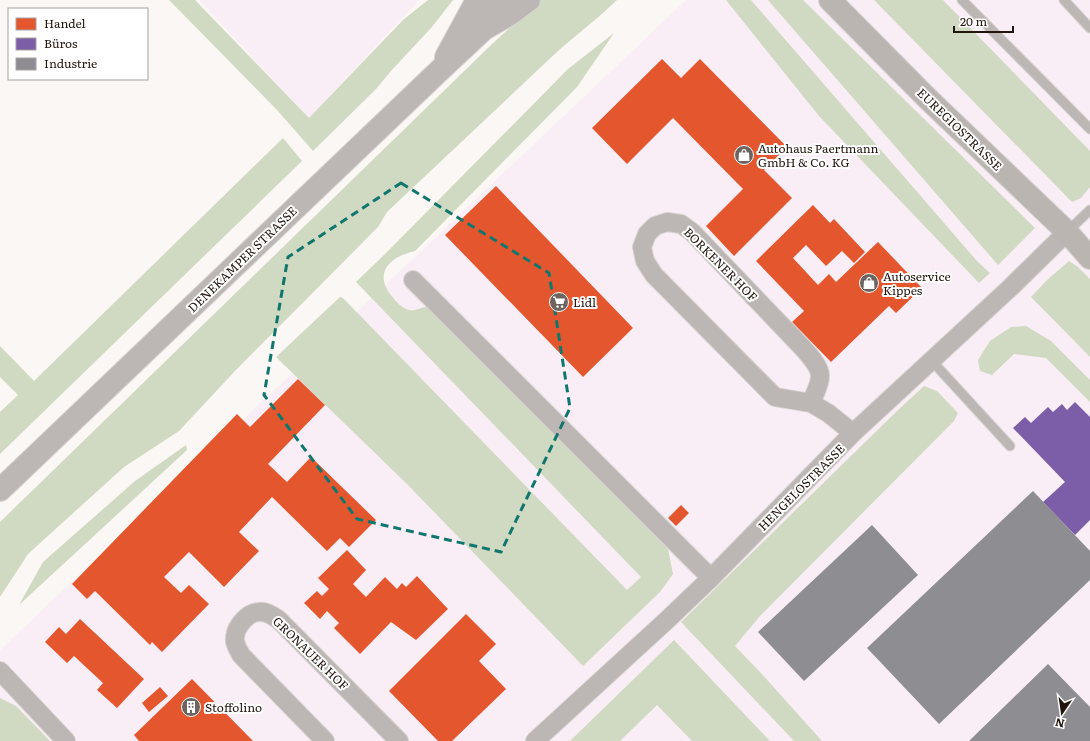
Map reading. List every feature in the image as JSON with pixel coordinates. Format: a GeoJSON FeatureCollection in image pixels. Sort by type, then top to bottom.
{"type":"FeatureCollection","features":[{"type":"Feature","properties":{"kind":"main road","name":"EUREGIOSTRASSE"},"geometry":{"type":"LineString","coordinates":[[830,0],[927,98],[1066,232],[1090,258]]}},
{"type":"Feature","properties":{"kind":"street"},"geometry":{"type":"LineString","coordinates":[[439,71],[478,0]]}},
{"type":"Feature","properties":{"kind":"street","name":"DENEKAMPER STRASSE"},"geometry":{"type":"LineString","coordinates":[[484,30],[499,0]]}},
{"type":"Feature","properties":{"kind":"street","name":"DENEKAMPER STRASSE"},"geometry":{"type":"LineString","coordinates":[[0,490],[439,71],[484,30],[529,0]]}},
{"type":"Feature","properties":{"kind":"street","name":"BORKENER HOF"},"geometry":{"type":"LineString","coordinates":[[811,403],[820,375],[815,363],[802,347],[692,232],[681,224],[667,222],[655,226],[647,234],[642,247],[645,261],[654,275],[775,397],[811,403],[828,413],[853,433]]}},
{"type":"Feature","properties":{"kind":"street","name":"HENGELOSTRASSE"},"geometry":{"type":"LineString","coordinates":[[535,741],[711,578],[853,433],[1011,287],[1066,232]]}},
{"type":"Feature","properties":{"kind":"street"},"geometry":{"type":"LineString","coordinates":[[413,280],[711,578]]}},
{"type":"Feature","properties":{"kind":"street","name":"GRONAUER HOF"},"geometry":{"type":"LineString","coordinates":[[325,741],[241,655],[236,646],[235,637],[240,624],[248,616],[258,611],[270,614],[279,620],[399,741]]}},
{"type":"Feature","properties":{"kind":"street"},"geometry":{"type":"LineString","coordinates":[[0,671],[66,741]]}},
{"type":"Feature","properties":{"kind":"lane"},"geometry":{"type":"LineString","coordinates":[[962,0],[1090,129]]}},
{"type":"Feature","properties":{"kind":"lane"},"geometry":{"type":"LineString","coordinates":[[1064,0],[1090,28]]}},
{"type":"Feature","properties":{"kind":"lane"},"geometry":{"type":"LineString","coordinates":[[1066,232],[1090,210]]}},
{"type":"Feature","properties":{"kind":"lane"},"geometry":{"type":"LineString","coordinates":[[931,360],[1010,446]]}},
{"type":"Feature","properties":{"kind":"highlighted area"},"geometry":{"type":"Polygon","coordinates":[[[401,183],[549,273],[570,408],[501,552],[357,519],[264,395],[288,257],[401,183]]]}},
{"type":"Feature","properties":{"kind":"shaded area"},"geometry":{"type":"Polygon","coordinates":[[[199,0],[419,0],[309,118],[199,0]]]}},
{"type":"Feature","properties":{"kind":"shaded area"},"geometry":{"type":"Polygon","coordinates":[[[686,0],[1090,0],[1090,741],[0,741],[0,650],[686,0]]]}},
{"type":"Feature","properties":{"kind":"green space"},"geometry":{"type":"Polygon","coordinates":[[[169,0],[195,0],[309,118],[403,20],[428,0],[453,0],[432,27],[376,89],[313,151],[277,110],[169,0]]]}},
{"type":"Feature","properties":{"kind":"green space"},"geometry":{"type":"Polygon","coordinates":[[[540,0],[617,0],[559,50],[387,212],[378,227],[235,371],[179,431],[124,467],[28,554],[0,597],[0,522],[491,45],[540,0]]]}},
{"type":"Feature","properties":{"kind":"green space"},"geometry":{"type":"Polygon","coordinates":[[[726,0],[751,0],[977,261],[990,273],[979,283],[819,116],[726,0]]]}},
{"type":"Feature","properties":{"kind":"green space"},"geometry":{"type":"Polygon","coordinates":[[[768,0],[803,0],[1035,228],[998,265],[768,0]]]}},
{"type":"Feature","properties":{"kind":"green space"},"geometry":{"type":"Polygon","coordinates":[[[874,0],[943,0],[1090,151],[1090,187],[1081,198],[1072,202],[874,0]]]}},
{"type":"Feature","properties":{"kind":"green space"},"geometry":{"type":"Polygon","coordinates":[[[614,33],[577,87],[415,251],[399,256],[393,260],[385,271],[384,278],[385,285],[390,294],[403,307],[409,310],[414,310],[427,307],[433,310],[668,549],[673,574],[660,592],[583,666],[408,485],[276,357],[340,297],[343,298],[627,590],[641,577],[356,282],[568,69],[614,33]]]}},
{"type":"Feature","properties":{"kind":"green space"},"geometry":{"type":"Polygon","coordinates":[[[283,138],[302,161],[0,454],[0,412],[18,395],[0,377],[0,346],[34,381],[283,138]]]}},
{"type":"Feature","properties":{"kind":"green space"},"geometry":{"type":"Polygon","coordinates":[[[1069,261],[1078,267],[1090,279],[1090,357],[1031,297],[1047,280],[1069,261]]]}},
{"type":"Feature","properties":{"kind":"green space"},"geometry":{"type":"Polygon","coordinates":[[[1026,326],[1051,341],[1090,380],[1090,402],[1046,358],[1014,354],[992,375],[980,371],[978,360],[990,341],[1011,327],[1026,326]]]}},
{"type":"Feature","properties":{"kind":"green space"},"geometry":{"type":"Polygon","coordinates":[[[924,386],[937,391],[958,413],[954,421],[760,616],[735,646],[822,741],[794,741],[681,622],[924,386]]]}},
{"type":"Feature","properties":{"kind":"green space"},"geometry":{"type":"Polygon","coordinates":[[[186,445],[187,450],[19,605],[43,562],[135,481],[186,445]]]}},
{"type":"Feature","properties":{"kind":"green space"},"geometry":{"type":"Polygon","coordinates":[[[674,640],[770,741],[692,741],[657,705],[620,741],[570,741],[674,640]]]}},
{"type":"Feature","properties":{"kind":"green space"},"geometry":{"type":"Polygon","coordinates":[[[0,698],[16,706],[50,741],[0,741],[0,698]]]}},
{"type":"Feature","properties":{"kind":"building: Handel","name":"Autohaus Paertmann GmbH & Co. KG"},"geometry":{"type":"Polygon","coordinates":[[[662,59],[681,78],[700,59],[787,147],[764,170],[792,198],[734,256],[706,226],[743,189],[673,118],[627,164],[592,128],[662,59]]]}},
{"type":"Feature","properties":{"kind":"building: Handel","name":"Lidl"},"geometry":{"type":"Polygon","coordinates":[[[496,186],[633,328],[583,377],[445,235],[496,186]]]}},
{"type":"Feature","properties":{"kind":"building: Handel","name":"Autoservice Kippes"},"geometry":{"type":"Polygon","coordinates":[[[813,205],[830,223],[834,219],[865,252],[854,263],[842,251],[826,266],[806,245],[793,258],[818,285],[829,274],[836,282],[878,242],[922,288],[896,313],[889,306],[831,362],[792,322],[804,311],[756,261],[813,205]]]}},
{"type":"Feature","properties":{"kind":"building: Handel"},"geometry":{"type":"Polygon","coordinates":[[[298,379],[325,405],[268,464],[287,482],[311,457],[376,520],[349,547],[340,538],[327,551],[272,497],[239,532],[259,551],[224,587],[189,552],[164,577],[181,593],[189,585],[209,604],[162,652],[152,642],[150,645],[95,591],[87,599],[72,584],[237,414],[250,427],[298,379]]]}},
{"type":"Feature","properties":{"kind":"building: Handel"},"geometry":{"type":"Polygon","coordinates":[[[681,505],[689,513],[676,526],[668,518],[681,505]]]}},
{"type":"Feature","properties":{"kind":"building: Handel"},"geometry":{"type":"Polygon","coordinates":[[[347,550],[366,570],[353,584],[366,597],[385,577],[397,589],[402,583],[406,587],[417,576],[448,609],[416,640],[391,622],[360,654],[334,628],[339,623],[327,611],[320,619],[304,603],[317,591],[322,596],[329,589],[318,578],[347,550]]]}},
{"type":"Feature","properties":{"kind":"building: Handel"},"geometry":{"type":"Polygon","coordinates":[[[466,614],[496,644],[479,661],[506,689],[452,741],[438,741],[389,691],[466,614]]]}},
{"type":"Feature","properties":{"kind":"building: Handel"},"geometry":{"type":"Polygon","coordinates":[[[80,619],[144,679],[117,708],[97,690],[103,683],[74,656],[67,663],[45,642],[59,627],[66,634],[80,619]]]}},
{"type":"Feature","properties":{"kind":"building: Handel","name":"Stoffolino"},"geometry":{"type":"Polygon","coordinates":[[[192,679],[253,741],[139,741],[134,735],[192,679]]]}},
{"type":"Feature","properties":{"kind":"building: Handel"},"geometry":{"type":"Polygon","coordinates":[[[160,687],[168,696],[149,712],[142,703],[160,687]]]}},
{"type":"Feature","properties":{"kind":"building: Büros"},"geometry":{"type":"Polygon","coordinates":[[[1075,402],[1090,417],[1090,520],[1075,535],[1043,502],[1065,482],[1013,428],[1025,417],[1031,423],[1048,407],[1053,412],[1062,404],[1067,410],[1075,402]]]}},
{"type":"Feature","properties":{"kind":"building: Industrie"},"geometry":{"type":"Polygon","coordinates":[[[1033,491],[1090,551],[1090,580],[939,724],[867,648],[1033,491]]]}},
{"type":"Feature","properties":{"kind":"building: Industrie"},"geometry":{"type":"Polygon","coordinates":[[[872,525],[918,575],[804,681],[758,632],[872,525]]]}},
{"type":"Feature","properties":{"kind":"building: Industrie"},"geometry":{"type":"Polygon","coordinates":[[[1048,664],[1090,707],[1090,741],[969,741],[1048,664]]]}},
{"type":"Feature","properties":{"kind":"place","name":"Autohaus Paertmann GmbH & Co. KG"},"geometry":{"type":"Point","coordinates":[744,155]}},
{"type":"Feature","properties":{"kind":"place","name":"Autoservice Kippes"},"geometry":{"type":"Point","coordinates":[869,283]}},
{"type":"Feature","properties":{"kind":"place","name":"Lidl"},"geometry":{"type":"Point","coordinates":[559,302]}},
{"type":"Feature","properties":{"kind":"place","name":"Stoffolino"},"geometry":{"type":"Point","coordinates":[191,707]}}]}
